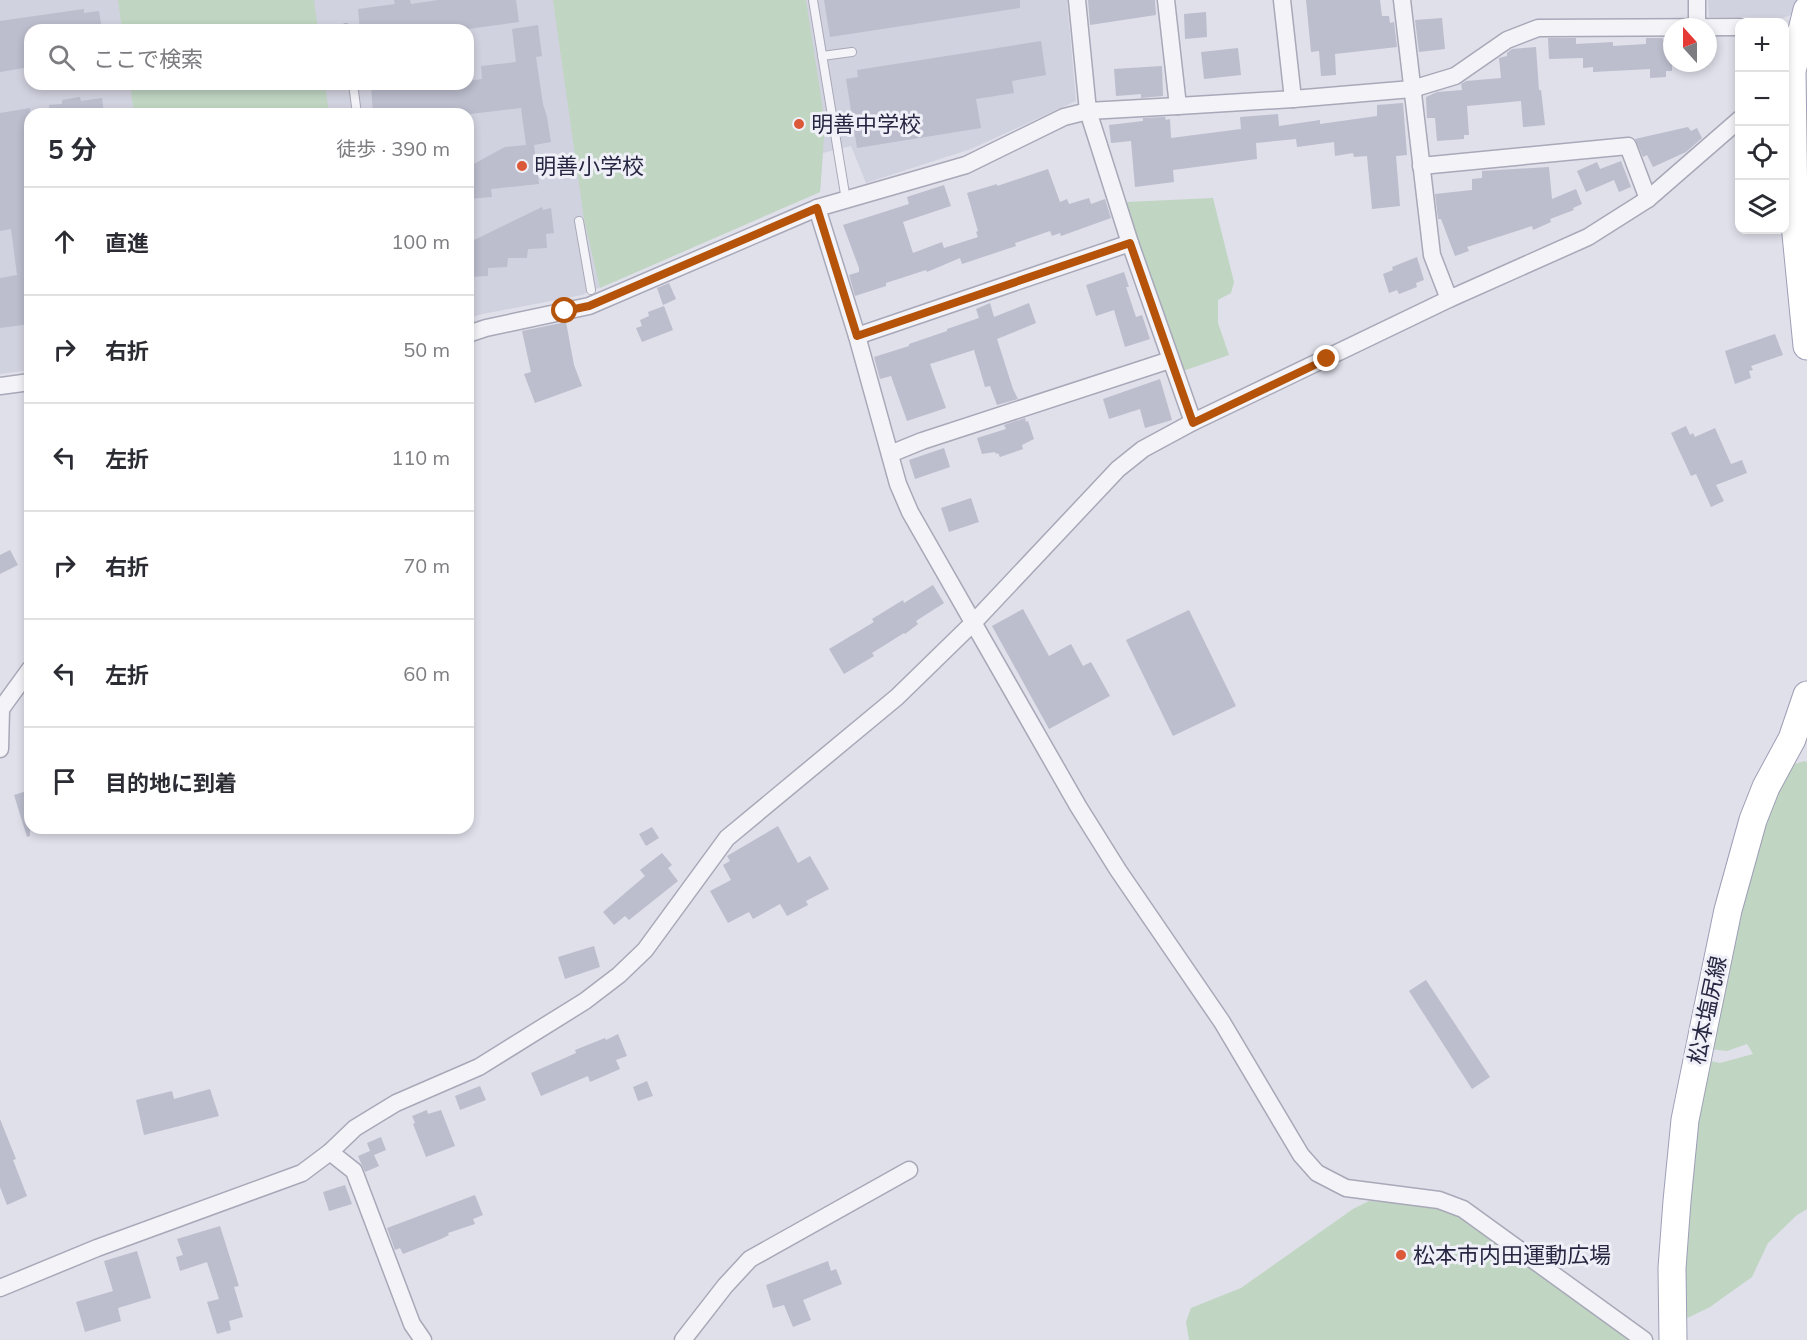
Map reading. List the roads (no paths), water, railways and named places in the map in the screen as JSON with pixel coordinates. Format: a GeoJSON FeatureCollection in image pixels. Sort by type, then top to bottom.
{"type":"FeatureCollection","features":[{"type":"Feature","properties":{"kind":"main road"},"geometry":{"type":"LineString","coordinates":[[1788,72],[1800,23]]}},
{"type":"Feature","properties":{"kind":"main road"},"geometry":{"type":"LineString","coordinates":[[1789,97],[1794,214],[1807,346]]}},
{"type":"Feature","properties":{"kind":"main road","name":"松本塩尻線"},"geometry":{"type":"LineString","coordinates":[[1673,1340],[1672,1268],[1685,1120],[1706,1015],[1728,910],[1753,820],[1766,787],[1792,739],[1807,695]]}},
{"type":"Feature","properties":{"kind":"street"},"geometry":{"type":"LineString","coordinates":[[1077,0],[1088,111],[1130,243],[1193,423]]}},
{"type":"Feature","properties":{"kind":"street"},"geometry":{"type":"LineString","coordinates":[[1166,0],[1178,106]]}},
{"type":"Feature","properties":{"kind":"street"},"geometry":{"type":"LineString","coordinates":[[1282,0],[1293,99]]}},
{"type":"Feature","properties":{"kind":"street"},"geometry":{"type":"LineString","coordinates":[[1402,0],[1432,255],[1449,298]]}},
{"type":"Feature","properties":{"kind":"street"},"geometry":{"type":"LineString","coordinates":[[1697,0],[1697,18]]}},
{"type":"Feature","properties":{"kind":"street"},"geometry":{"type":"LineString","coordinates":[[474,332],[593,297],[817,208],[966,165],[1064,117],[1088,111],[1293,99],[1412,89],[1455,76],[1507,40],[1538,28],[1663,27]]}},
{"type":"Feature","properties":{"kind":"street"},"geometry":{"type":"LineString","coordinates":[[1717,27],[1735,27]]}},
{"type":"Feature","properties":{"kind":"street"},"geometry":{"type":"LineString","coordinates":[[0,1288],[97,1248],[302,1173],[330,1152],[355,1128],[396,1103],[479,1067],[585,1001],[619,975],[645,950],[727,838],[897,697],[974,622],[1118,469],[1143,449],[1449,298],[1588,237],[1648,199],[1735,123]]}},
{"type":"Feature","properties":{"kind":"street"},"geometry":{"type":"LineString","coordinates":[[1420,166],[1628,146],[1648,199]]}},
{"type":"Feature","properties":{"kind":"street"},"geometry":{"type":"LineString","coordinates":[[817,208],[857,336],[890,454],[910,512],[1074,798],[1118,870],[1222,1022],[1300,1155],[1317,1173],[1346,1188],[1439,1200],[1464,1209],[1644,1340]]}},
{"type":"Feature","properties":{"kind":"street"},"geometry":{"type":"LineString","coordinates":[[857,336],[1130,243]]}},
{"type":"Feature","properties":{"kind":"street"},"geometry":{"type":"LineString","coordinates":[[890,454],[922,441],[1170,360]]}},
{"type":"Feature","properties":{"kind":"street"},"geometry":{"type":"LineString","coordinates":[[0,386],[24,383]]}},
{"type":"Feature","properties":{"kind":"street"},"geometry":{"type":"LineString","coordinates":[[0,749],[2,709],[24,678]]}},
{"type":"Feature","properties":{"kind":"street"},"geometry":{"type":"LineString","coordinates":[[330,1152],[354,1171],[412,1324],[423,1340]]}},
{"type":"Feature","properties":{"kind":"street"},"geometry":{"type":"LineString","coordinates":[[683,1340],[725,1286],[750,1259],[909,1170]]}},
{"type":"Feature","properties":{"kind":"lane"},"geometry":{"type":"LineString","coordinates":[[813,0],[846,200]]}},
{"type":"Feature","properties":{"kind":"lane"},"geometry":{"type":"LineString","coordinates":[[822,56],[852,52]]}},
{"type":"Feature","properties":{"kind":"lane"},"geometry":{"type":"LineString","coordinates":[[354,90],[356,108]]}},
{"type":"Feature","properties":{"kind":"lane"},"geometry":{"type":"LineString","coordinates":[[579,221],[593,297]]}},
{"type":"Feature","properties":{"kind":"place","name":"明善中学校"},"geometry":{"type":"Point","coordinates":[799,124]}},
{"type":"Feature","properties":{"kind":"place","name":"明善小学校"},"geometry":{"type":"Point","coordinates":[522,166]}},
{"type":"Feature","properties":{"kind":"place","name":"松本市内田運動広場"},"geometry":{"type":"Point","coordinates":[1401,1255]}}]}
